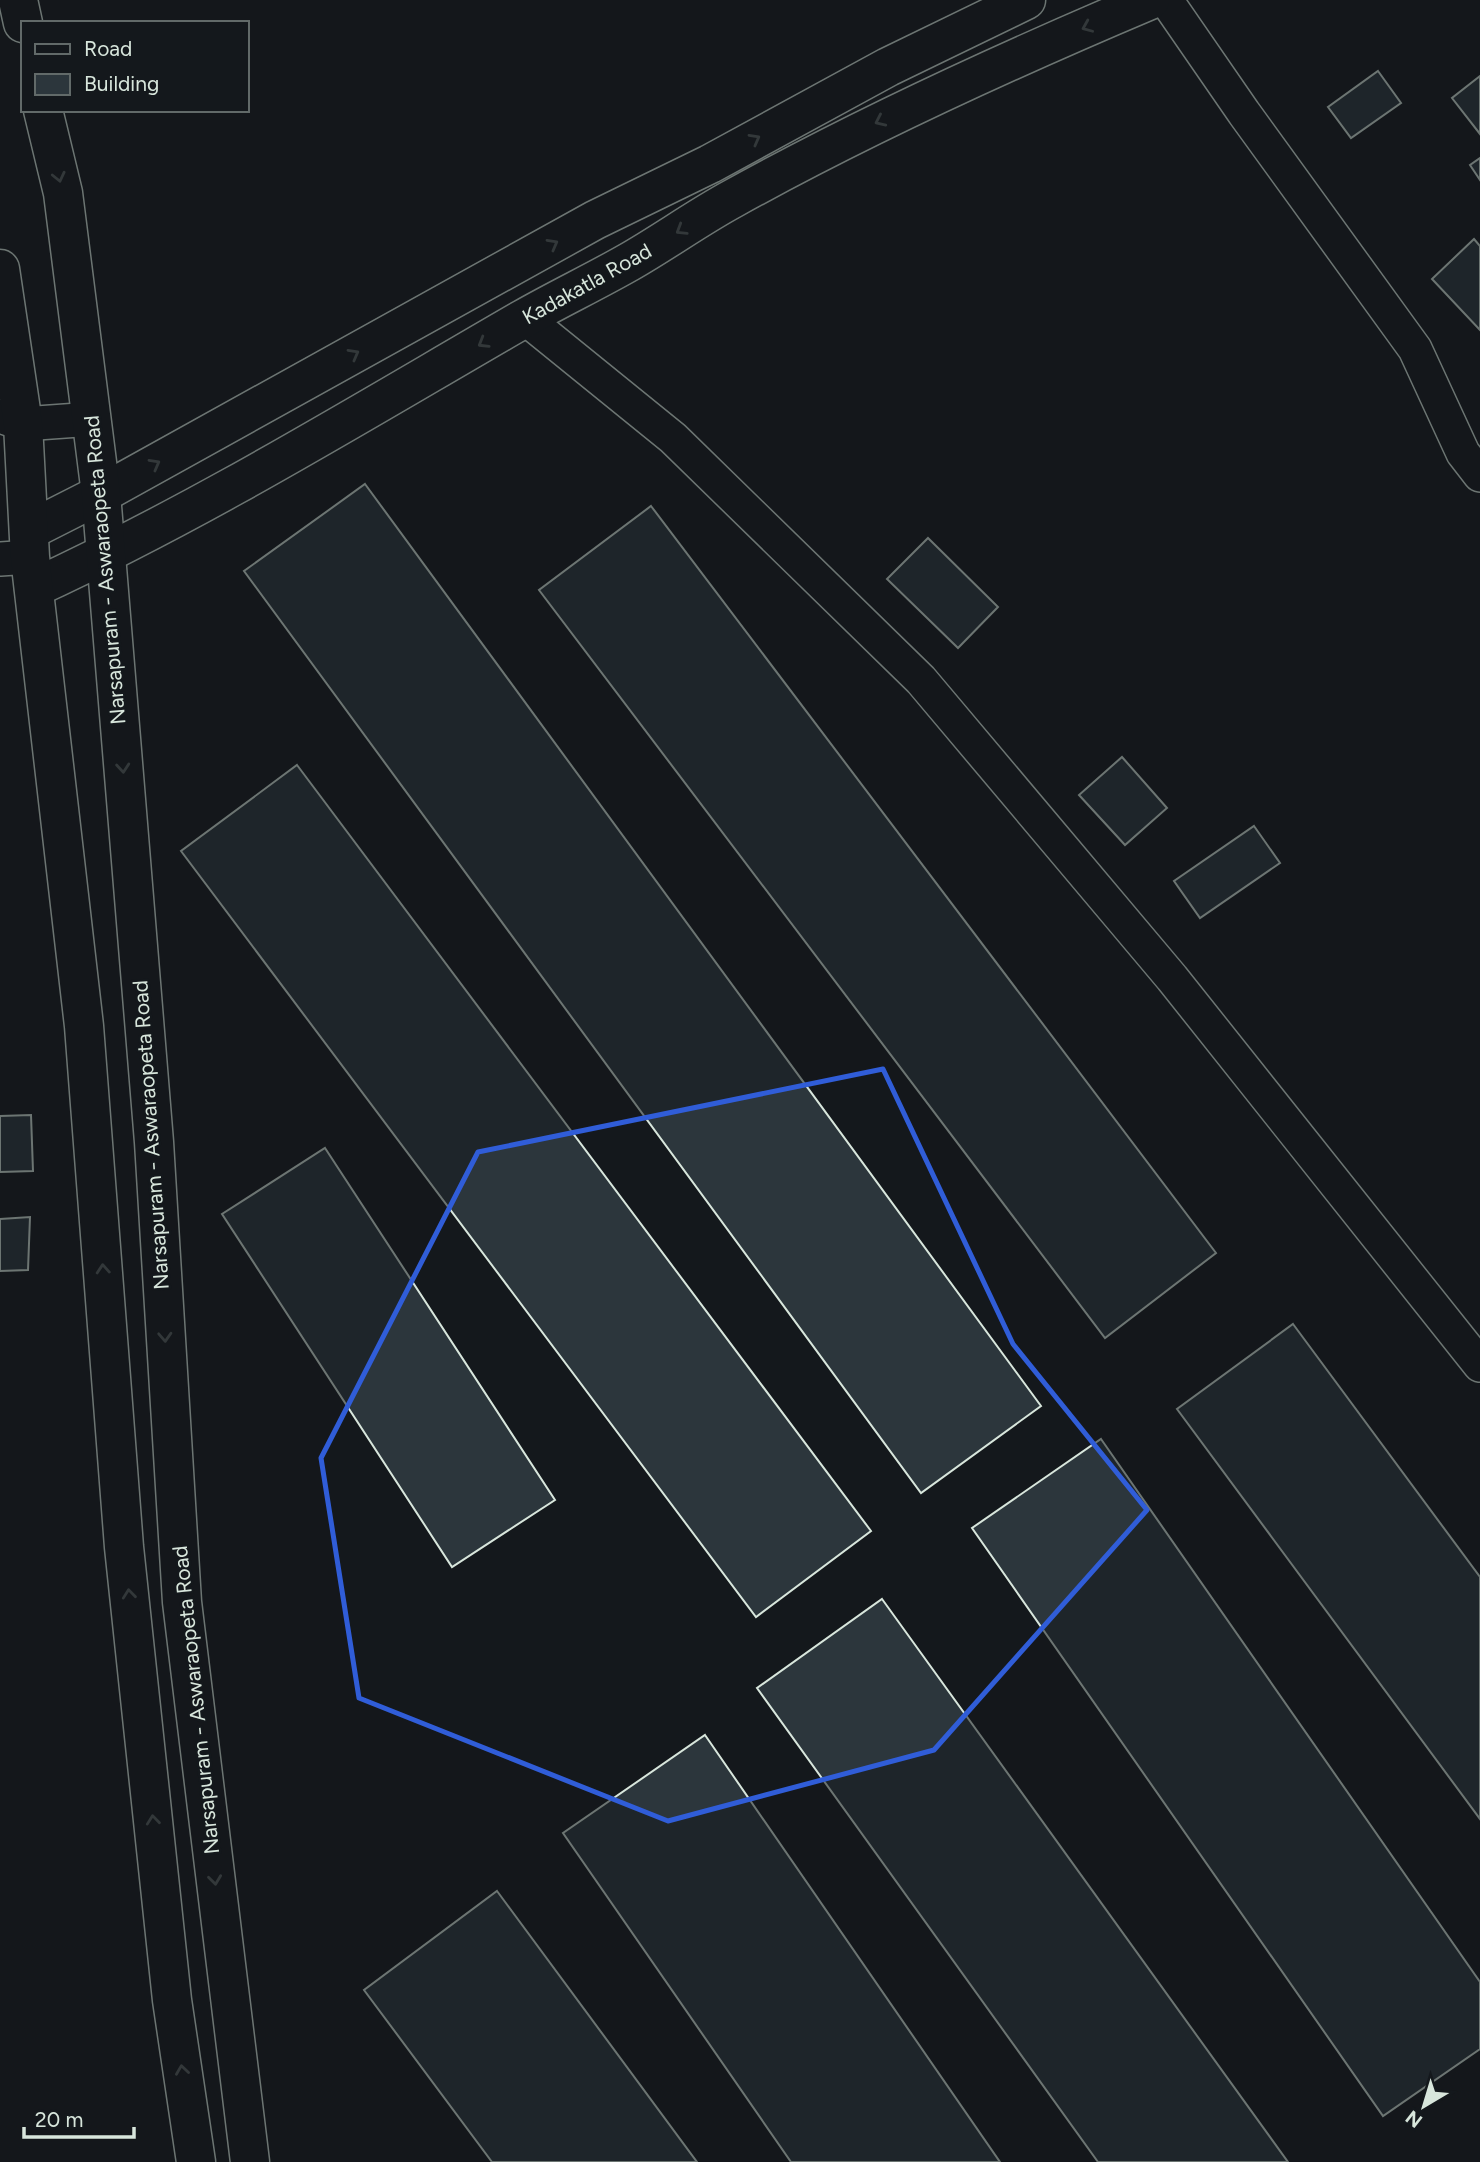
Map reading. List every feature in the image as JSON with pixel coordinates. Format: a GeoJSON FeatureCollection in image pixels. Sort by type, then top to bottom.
{"type":"FeatureCollection","features":[{"type":"Feature","properties":{"kind":"main road"},"geometry":{"type":"LineString","coordinates":[[18,0],[23,21]]}},
{"type":"Feature","properties":{"kind":"main road"},"geometry":{"type":"LineString","coordinates":[[23,559],[101,494],[595,220],[710,164],[888,67],[1026,0]]}},
{"type":"Feature","properties":{"kind":"main road","name":"Kadakatla Road"},"geometry":{"type":"LineString","coordinates":[[23,559],[105,555],[350,422],[525,318],[630,261],[728,201],[863,129],[1041,46],[1150,0]]}},
{"type":"Feature","properties":{"kind":"main road","name":"Narsapuram - Aswaraopeta Road"},"geometry":{"type":"LineString","coordinates":[[44,112],[63,193],[101,494],[153,1142],[182,1602],[250,2162]]}},
{"type":"Feature","properties":{"kind":"main road"},"geometry":{"type":"LineString","coordinates":[[0,269],[23,559],[84,1026],[127,1575],[172,2000],[196,2162]]}},
{"type":"Feature","properties":{"kind":"street"},"geometry":{"type":"LineString","coordinates":[[1166,0],[1244,113],[1415,349],[1463,453],[1480,475]]}},
{"type":"Feature","properties":{"kind":"street"},"geometry":{"type":"LineString","coordinates":[[525,318],[673,438],[921,680],[1172,978],[1480,1365]]}},
{"type":"Feature","properties":{"kind":"street"},"geometry":{"type":"LineString","coordinates":[[12,420],[93,419]]}},
{"type":"Feature","properties":{"kind":"highlighted area"},"geometry":{"type":"Polygon","coordinates":[[[883,1069],[1013,1344],[1147,1510],[934,1750],[668,1821],[359,1698],[321,1458],[478,1152],[883,1069]]]}},
{"type":"Feature","properties":{"kind":"building"},"geometry":{"type":"Polygon","coordinates":[[[1378,71],[1401,103],[1351,138],[1328,107],[1378,71]]]}},
{"type":"Feature","properties":{"kind":"building"},"geometry":{"type":"Polygon","coordinates":[[[1480,76],[1480,134],[1452,98],[1480,76]]]}},
{"type":"Feature","properties":{"kind":"building"},"geometry":{"type":"Polygon","coordinates":[[[1480,158],[1480,180],[1470,165],[1480,158]]]}},
{"type":"Feature","properties":{"kind":"building"},"geometry":{"type":"Polygon","coordinates":[[[1474,239],[1480,246],[1480,330],[1432,279],[1474,239]]]}},
{"type":"Feature","properties":{"kind":"building"},"geometry":{"type":"Polygon","coordinates":[[[365,484],[1041,1406],[921,1493],[244,571],[365,484]]]}},
{"type":"Feature","properties":{"kind":"building"},"geometry":{"type":"Polygon","coordinates":[[[651,506],[1216,1253],[1105,1338],[539,590],[651,506]]]}},
{"type":"Feature","properties":{"kind":"building"},"geometry":{"type":"Polygon","coordinates":[[[928,538],[998,607],[958,648],[887,579],[928,538]]]}},
{"type":"Feature","properties":{"kind":"building"},"geometry":{"type":"Polygon","coordinates":[[[1122,757],[1167,808],[1125,845],[1079,795],[1122,757]]]}},
{"type":"Feature","properties":{"kind":"building"},"geometry":{"type":"Polygon","coordinates":[[[297,765],[871,1531],[756,1617],[181,851],[297,765]]]}},
{"type":"Feature","properties":{"kind":"building"},"geometry":{"type":"Polygon","coordinates":[[[1254,826],[1280,863],[1200,918],[1174,881],[1254,826]]]}},
{"type":"Feature","properties":{"kind":"building"},"geometry":{"type":"Polygon","coordinates":[[[31,1115],[33,1171],[0,1172],[0,1116],[31,1115]]]}},
{"type":"Feature","properties":{"kind":"building"},"geometry":{"type":"Polygon","coordinates":[[[325,1148],[555,1500],[452,1567],[222,1214],[325,1148]]]}},
{"type":"Feature","properties":{"kind":"building"},"geometry":{"type":"Polygon","coordinates":[[[30,1217],[28,1270],[0,1271],[0,1219],[30,1217]]]}},
{"type":"Feature","properties":{"kind":"building"},"geometry":{"type":"Polygon","coordinates":[[[1293,1324],[1480,1577],[1480,1819],[1177,1409],[1293,1324]]]}},
{"type":"Feature","properties":{"kind":"building"},"geometry":{"type":"Polygon","coordinates":[[[1101,1439],[1480,1982],[1480,2049],[1383,2116],[972,1528],[1101,1439]]]}},
{"type":"Feature","properties":{"kind":"building"},"geometry":{"type":"Polygon","coordinates":[[[882,1599],[1288,2162],[1098,2162],[757,1688],[882,1599]]]}},
{"type":"Feature","properties":{"kind":"building"},"geometry":{"type":"Polygon","coordinates":[[[705,1735],[1000,2162],[791,2162],[563,1833],[705,1735]]]}},
{"type":"Feature","properties":{"kind":"building"},"geometry":{"type":"Polygon","coordinates":[[[497,1891],[697,2162],[492,2162],[364,1990],[497,1891]]]}}]}
